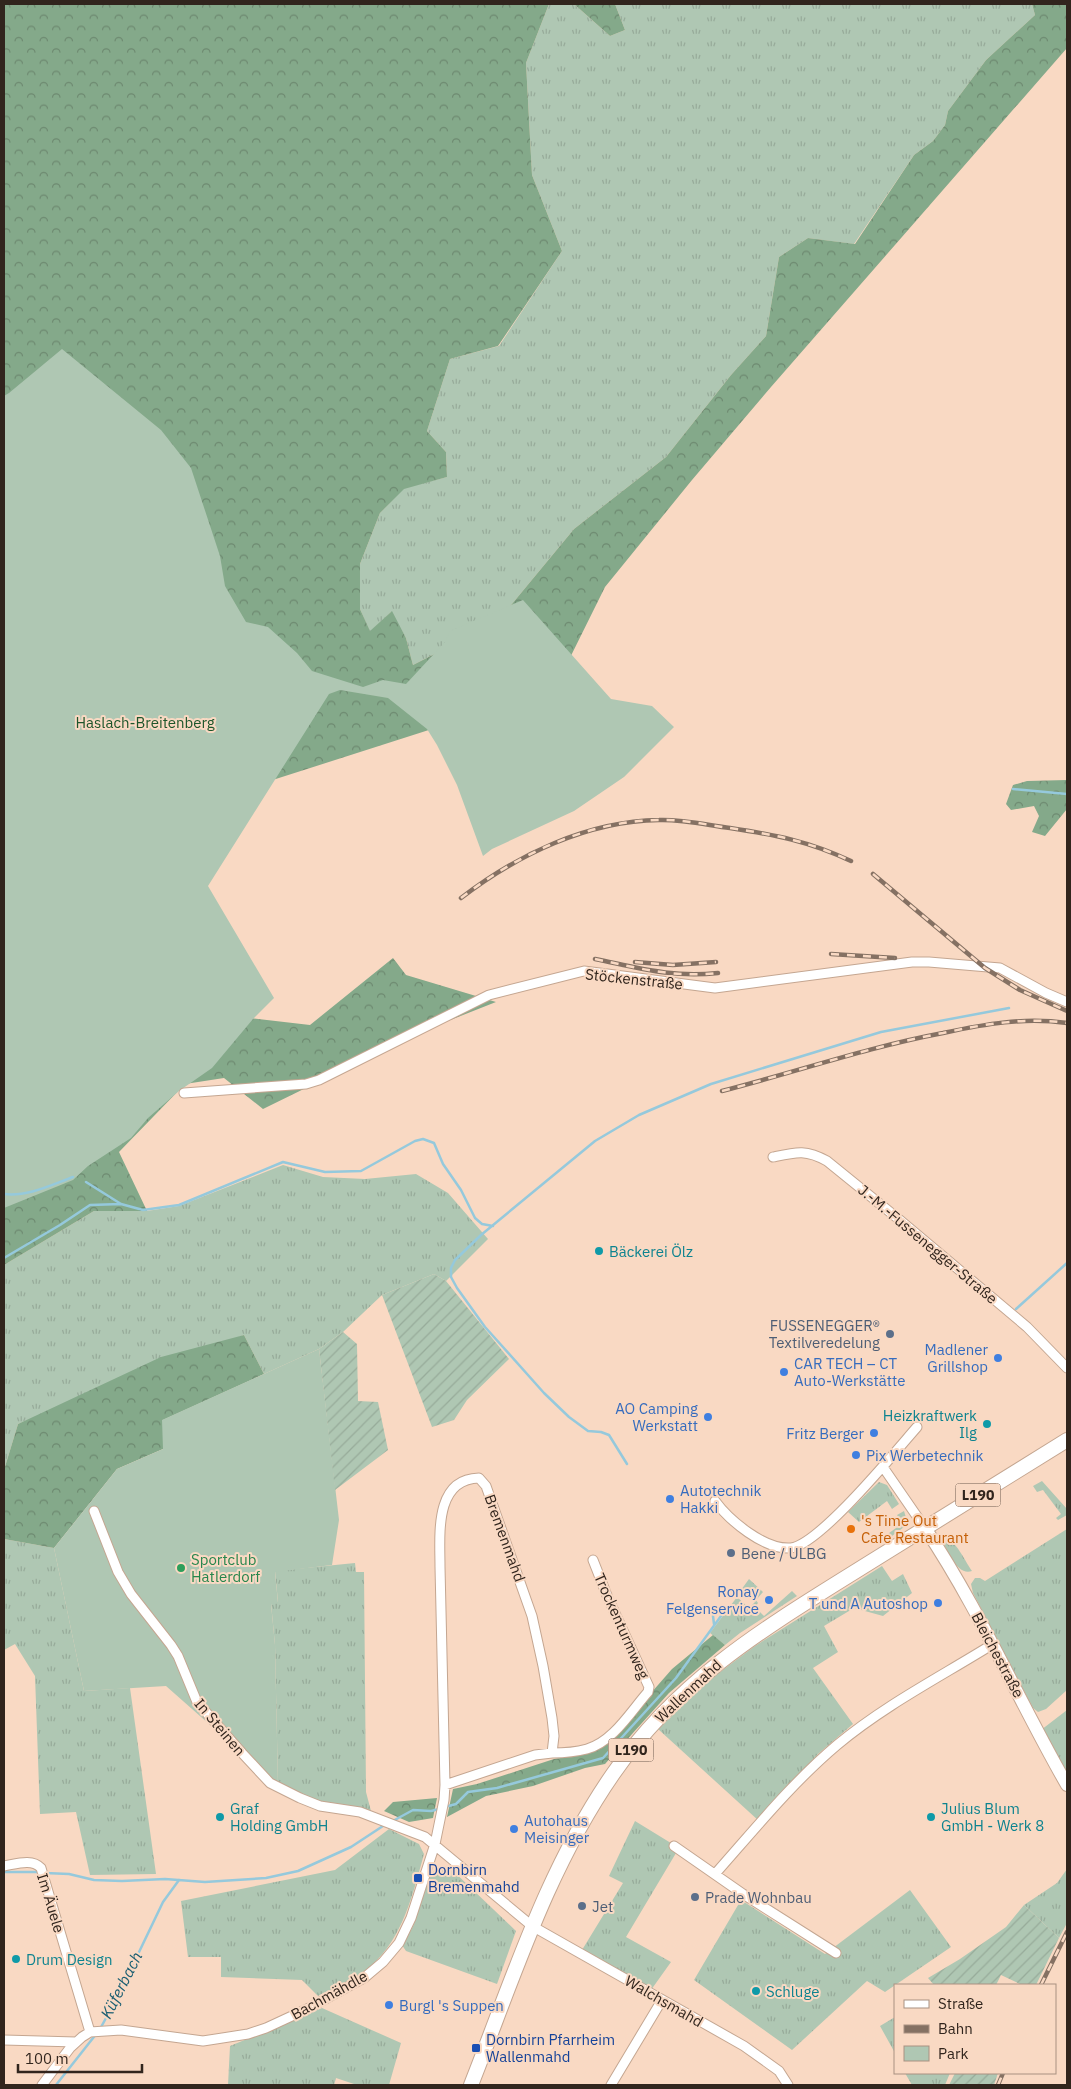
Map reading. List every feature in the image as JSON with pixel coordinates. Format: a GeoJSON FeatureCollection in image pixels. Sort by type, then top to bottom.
{"type":"FeatureCollection","features":[{"type":"Feature","properties":{"kind":"main road","name":"Wallenmahd"},"geometry":{"type":"LineString","coordinates":[[471,2085],[532,1926],[558,1870],[594,1804],[621,1763],[672,1703],[718,1662],[737,1648],[1067,1440]]}},
{"type":"Feature","properties":{"kind":"main road","name":"Bleichestraße"},"geometry":{"type":"LineString","coordinates":[[925,1528],[959,1583],[993,1644],[1067,1785]]}},
{"type":"Feature","properties":{"kind":"street","name":"Stöckenstraße"},"geometry":{"type":"LineString","coordinates":[[184,1093],[306,1084],[319,1080],[489,995],[584,971],[715,988],[912,962],[929,962],[1000,968],[1067,1002]]}},
{"type":"Feature","properties":{"kind":"street","name":"J.-M.-Fussenegger-Straße"},"geometry":{"type":"LineString","coordinates":[[773,1157],[794,1152],[804,1152],[814,1154],[827,1161],[901,1221],[1026,1328],[1067,1368]]}},
{"type":"Feature","properties":{"kind":"street"},"geometry":{"type":"LineString","coordinates":[[715,1500],[722,1510],[755,1537],[780,1547],[791,1548],[801,1545],[819,1532],[883,1468],[917,1427]]}},
{"type":"Feature","properties":{"kind":"street"},"geometry":{"type":"LineString","coordinates":[[883,1468],[925,1528]]}},
{"type":"Feature","properties":{"kind":"street","name":"Bremenmahd"},"geometry":{"type":"LineString","coordinates":[[435,1844],[445,1786],[440,1538],[444,1501],[460,1483],[471,1479],[479,1478],[486,1486],[532,1616],[552,1718],[554,1736],[552,1753]]}},
{"type":"Feature","properties":{"kind":"street","name":"In Steinen"},"geometry":{"type":"LineString","coordinates":[[94,1511],[118,1572],[131,1594],[174,1650],[197,1702],[270,1783],[320,1806],[360,1812],[380,1818],[426,1837],[435,1844]]}},
{"type":"Feature","properties":{"kind":"street","name":"Trockenturmweg"},"geometry":{"type":"LineString","coordinates":[[552,1753],[587,1749],[602,1742],[617,1728],[648,1692],[649,1687],[608,1598],[593,1560]]}},
{"type":"Feature","properties":{"kind":"street"},"geometry":{"type":"LineString","coordinates":[[715,1874],[801,1779],[837,1745],[887,1707],[993,1644]]}},
{"type":"Feature","properties":{"kind":"street"},"geometry":{"type":"LineString","coordinates":[[445,1786],[535,1755],[552,1753]]}},
{"type":"Feature","properties":{"kind":"street"},"geometry":{"type":"LineString","coordinates":[[435,1844],[532,1926]]}},
{"type":"Feature","properties":{"kind":"street","name":"Bachmähdle"},"geometry":{"type":"LineString","coordinates":[[95,2031],[121,2030],[197,2040],[219,2039],[266,2028],[326,2000],[364,1978],[383,1962],[399,1943],[411,1918],[435,1844]]}},
{"type":"Feature","properties":{"kind":"street"},"geometry":{"type":"LineString","coordinates":[[674,1846],[836,1953]]}},
{"type":"Feature","properties":{"kind":"street","name":"Im Äuele"},"geometry":{"type":"LineString","coordinates":[[4,1866],[35,1863],[41,1868],[95,2031]]}},
{"type":"Feature","properties":{"kind":"street","name":"Walchsmahd"},"geometry":{"type":"LineString","coordinates":[[532,1926],[744,2046],[770,2063],[779,2071],[788,2085]]}},
{"type":"Feature","properties":{"kind":"street"},"geometry":{"type":"LineString","coordinates":[[611,2085],[662,2000]]}},
{"type":"Feature","properties":{"kind":"street"},"geometry":{"type":"LineString","coordinates":[[42,2085],[76,2042],[95,2031]]}},
{"type":"Feature","properties":{"kind":"street"},"geometry":{"type":"LineString","coordinates":[[4,2040],[76,2042]]}},
{"type":"Feature","properties":{"kind":"green space"},"geometry":{"type":"Polygon","coordinates":[[[4,4],[549,4],[526,63],[532,175],[562,251],[498,346],[450,359],[427,431],[446,452],[447,477],[404,489],[380,513],[360,564],[360,609],[370,631],[392,611],[406,638],[413,665],[497,622],[574,529],[666,457],[731,375],[766,336],[779,257],[808,238],[855,244],[914,155],[933,141],[945,125],[948,111],[986,60],[1035,15],[1032,4],[1067,4],[1067,48],[771,387],[605,587],[554,690],[257,785],[4,923],[4,4]]]}},
{"type":"Feature","properties":{"kind":"green space"},"geometry":{"type":"Polygon","coordinates":[[[549,4],[574,4],[610,36],[625,30],[615,4],[1032,4],[1035,15],[986,60],[948,111],[945,125],[933,141],[914,155],[854,244],[808,238],[779,257],[766,336],[731,375],[666,457],[574,529],[497,622],[413,665],[406,638],[391,612],[370,632],[360,609],[360,564],[380,513],[404,488],[447,477],[446,452],[427,431],[450,359],[499,346],[562,251],[532,175],[526,63],[549,4]]]}},
{"type":"Feature","properties":{"kind":"green space"},"geometry":{"type":"Polygon","coordinates":[[[574,4],[615,4],[625,30],[610,36],[574,4]]]}},
{"type":"Feature","properties":{"kind":"green space","name":"Haslach-Breitenberg"},"geometry":{"type":"Polygon","coordinates":[[[62,349],[161,430],[191,468],[220,556],[225,586],[246,622],[268,627],[297,653],[312,671],[363,687],[383,680],[406,684],[445,642],[450,631],[523,600],[611,699],[652,706],[674,727],[624,777],[574,811],[492,849],[483,856],[457,785],[427,729],[388,698],[340,690],[329,694],[208,886],[274,998],[253,1019],[212,1068],[179,1091],[148,1118],[131,1138],[88,1166],[73,1180],[4,1208],[4,396],[62,349]]]}},
{"type":"Feature","properties":{"kind":"green space"},"geometry":{"type":"Polygon","coordinates":[[[1067,780],[1067,809],[1045,836],[1032,832],[1039,816],[1034,806],[1011,810],[1006,804],[1013,785],[1027,781],[1067,780]]]}},
{"type":"Feature","properties":{"kind":"green space"},"geometry":{"type":"Polygon","coordinates":[[[393,958],[406,975],[496,1002],[420,1032],[263,1109],[224,1078],[185,1084],[119,1152],[147,1211],[94,1211],[4,1265],[4,999],[153,1007],[310,1025],[393,958]]]}},
{"type":"Feature","properties":{"kind":"green space"},"geometry":{"type":"Polygon","coordinates":[[[283,1165],[323,1177],[365,1179],[416,1174],[448,1193],[488,1239],[446,1281],[434,1274],[382,1295],[343,1332],[319,1349],[264,1374],[244,1335],[18,1424],[4,1470],[4,1265],[94,1211],[147,1211],[179,1206],[283,1165]]]}},
{"type":"Feature","properties":{"kind":"green space"},"geometry":{"type":"Polygon","coordinates":[[[434,1274],[446,1281],[509,1359],[467,1400],[454,1420],[432,1427],[382,1295],[434,1274]]]}},
{"type":"Feature","properties":{"kind":"green space"},"geometry":{"type":"Polygon","coordinates":[[[343,1332],[357,1344],[358,1401],[378,1402],[388,1450],[335,1490],[319,1349],[343,1332]]]}},
{"type":"Feature","properties":{"kind":"green space"},"geometry":{"type":"Polygon","coordinates":[[[244,1335],[264,1374],[163,1420],[163,1449],[117,1469],[54,1548],[4,1539],[4,1470],[18,1424],[161,1357],[244,1335]]]}},
{"type":"Feature","properties":{"kind":"green space","name":"Sportclub Hatlerdorf"},"geometry":{"type":"Polygon","coordinates":[[[319,1349],[339,1520],[332,1565],[275,1572],[278,1603],[271,1604],[275,1645],[278,1785],[166,1686],[84,1691],[54,1548],[117,1469],[163,1449],[162,1420],[319,1349]]]}},
{"type":"Feature","properties":{"kind":"green space"},"geometry":{"type":"Polygon","coordinates":[[[1042,1481],[1067,1509],[1067,1515],[1058,1520],[1056,1518],[1061,1514],[1043,1490],[1037,1492],[1033,1486],[1042,1481]]]}},
{"type":"Feature","properties":{"kind":"green space"},"geometry":{"type":"Polygon","coordinates":[[[879,1482],[887,1485],[899,1504],[892,1509],[887,1501],[859,1522],[848,1512],[879,1482]]]}},
{"type":"Feature","properties":{"kind":"green space"},"geometry":{"type":"Polygon","coordinates":[[[904,1511],[908,1524],[880,1545],[878,1541],[903,1523],[897,1515],[904,1511]]]}},
{"type":"Feature","properties":{"kind":"green space"},"geometry":{"type":"Polygon","coordinates":[[[1067,1529],[1067,1690],[1046,1709],[1038,1712],[1033,1708],[973,1593],[971,1584],[975,1578],[985,1581],[1067,1529]]]}},
{"type":"Feature","properties":{"kind":"green space"},"geometry":{"type":"Polygon","coordinates":[[[944,1537],[956,1546],[972,1571],[967,1572],[958,1567],[942,1541],[944,1537]]]}},
{"type":"Feature","properties":{"kind":"green space"},"geometry":{"type":"Polygon","coordinates":[[[4,1539],[54,1548],[84,1691],[130,1688],[156,1874],[90,1875],[76,1812],[40,1814],[35,1676],[15,1644],[4,1650],[4,1539]]]}},
{"type":"Feature","properties":{"kind":"green space"},"geometry":{"type":"Polygon","coordinates":[[[355,1563],[356,1572],[364,1572],[366,1792],[371,1811],[318,1803],[278,1785],[275,1645],[271,1603],[278,1602],[275,1571],[355,1563]]]}},
{"type":"Feature","properties":{"kind":"green space"},"geometry":{"type":"Polygon","coordinates":[[[882,1566],[892,1581],[903,1574],[912,1593],[883,1616],[854,1608],[824,1626],[838,1652],[813,1668],[853,1724],[818,1754],[759,1821],[658,1729],[712,1678],[755,1646],[882,1566]]]}},
{"type":"Feature","properties":{"kind":"green space"},"geometry":{"type":"Polygon","coordinates":[[[749,1579],[763,1592],[756,1600],[758,1603],[755,1607],[764,1616],[792,1591],[797,1596],[725,1645],[710,1633],[737,1597],[749,1608],[755,1602],[741,1590],[749,1579]]]}},
{"type":"Feature","properties":{"kind":"green space"},"geometry":{"type":"Polygon","coordinates":[[[713,1635],[725,1645],[669,1693],[605,1764],[585,1768],[533,1786],[486,1796],[447,1817],[453,1789],[477,1784],[554,1759],[587,1754],[609,1741],[672,1669],[713,1635]]]}},
{"type":"Feature","properties":{"kind":"green space"},"geometry":{"type":"Polygon","coordinates":[[[1067,1710],[1067,1779],[1041,1730],[1067,1710]]]}},
{"type":"Feature","properties":{"kind":"green space"},"geometry":{"type":"Polygon","coordinates":[[[437,1798],[433,1818],[409,1822],[384,1811],[393,1802],[437,1798]]]}},
{"type":"Feature","properties":{"kind":"green space"},"geometry":{"type":"Polygon","coordinates":[[[635,1821],[679,1848],[626,1937],[671,1962],[651,1990],[582,1950],[623,1883],[609,1876],[635,1821]]]}},
{"type":"Feature","properties":{"kind":"green space"},"geometry":{"type":"Polygon","coordinates":[[[389,1829],[419,1844],[424,1854],[406,1914],[399,1928],[383,1954],[360,1974],[318,1996],[302,1980],[221,1977],[221,1957],[188,1957],[181,1901],[335,1870],[389,1829]]]}},
{"type":"Feature","properties":{"kind":"green space"},"geometry":{"type":"Polygon","coordinates":[[[441,1866],[448,1866],[516,1931],[497,1984],[406,1951],[402,1945],[414,1924],[427,1882],[436,1869],[441,1866]]]}},
{"type":"Feature","properties":{"kind":"green space"},"geometry":{"type":"Polygon","coordinates":[[[1067,1869],[1067,1923],[1059,1938],[1024,1905],[1057,1883],[1067,1869]]]}},
{"type":"Feature","properties":{"kind":"green space"},"geometry":{"type":"Polygon","coordinates":[[[910,1890],[951,1947],[894,1984],[885,1992],[867,1981],[792,2050],[694,1980],[741,1900],[825,1954],[910,1890]]]}},
{"type":"Feature","properties":{"kind":"green space"},"geometry":{"type":"Polygon","coordinates":[[[1024,1905],[1059,1938],[1036,1984],[1020,1984],[1001,1975],[996,1984],[933,1984],[928,1978],[960,1959],[1006,1927],[1024,1905]]]}},
{"type":"Feature","properties":{"kind":"green space"},"geometry":{"type":"Polygon","coordinates":[[[322,2008],[401,2043],[389,2085],[357,2085],[336,2078],[334,2085],[228,2085],[230,2046],[322,2008]]]}},
{"type":"Feature","properties":{"kind":"green space"},"geometry":{"type":"Polygon","coordinates":[[[894,2018],[894,2051],[880,2026],[894,2018]]]}},
{"type":"Feature","properties":{"kind":"green space"},"geometry":{"type":"Polygon","coordinates":[[[906,2074],[950,2074],[945,2085],[912,2085],[906,2074]]]}},
{"type":"Feature","properties":{"kind":"green space"},"geometry":{"type":"Polygon","coordinates":[[[954,2074],[998,2074],[994,2085],[949,2085],[954,2074]]]}},
{"type":"Feature","properties":{"kind":"waterway"},"geometry":{"type":"LineString","coordinates":[[1013,789],[1067,794]]}},
{"type":"Feature","properties":{"kind":"waterway"},"geometry":{"type":"LineString","coordinates":[[627,1464],[609,1435],[588,1431],[569,1417],[544,1393],[485,1327],[451,1277],[451,1268],[455,1260],[481,1235],[595,1141],[639,1115],[711,1084],[881,1032],[1009,1008]]}},
{"type":"Feature","properties":{"kind":"waterway"},"geometry":{"type":"LineString","coordinates":[[4,1258],[90,1205],[121,1204],[143,1210],[179,1205],[283,1162],[325,1172],[361,1171],[415,1141],[423,1139],[434,1143],[443,1164],[461,1190],[475,1218],[482,1224],[493,1226]]}},
{"type":"Feature","properties":{"kind":"waterway"},"geometry":{"type":"LineString","coordinates":[[4,1194],[30,1192],[73,1177]]}},
{"type":"Feature","properties":{"kind":"waterway"},"geometry":{"type":"LineString","coordinates":[[86,1182],[121,1204]]}},
{"type":"Feature","properties":{"kind":"waterway"},"geometry":{"type":"LineString","coordinates":[[1016,1309],[1067,1263]]}},
{"type":"Feature","properties":{"kind":"waterway"},"geometry":{"type":"LineString","coordinates":[[713,1616],[714,1624]]}},
{"type":"Feature","properties":{"kind":"waterway"},"geometry":{"type":"LineString","coordinates":[[445,1807],[456,1804],[468,1792],[497,1788],[603,1758],[676,1678],[721,1616]]}},
{"type":"Feature","properties":{"kind":"waterway"},"geometry":{"type":"LineString","coordinates":[[391,1822],[413,1810],[431,1811],[439,1809]]}},
{"type":"Feature","properties":{"kind":"waterway"},"geometry":{"type":"LineString","coordinates":[[45,1873],[69,1874],[94,1880],[122,1881],[165,1879],[205,1882],[266,1878],[298,1871],[351,1847],[386,1824]]}},
{"type":"Feature","properties":{"kind":"waterway"},"geometry":{"type":"LineString","coordinates":[[4,1872],[40,1872]]}},
{"type":"Feature","properties":{"kind":"waterway","name":"Küferbach"},"geometry":{"type":"LineString","coordinates":[[100,2029],[163,1902],[179,1880]]}},
{"type":"Feature","properties":{"kind":"waterway","name":"Küferbach"},"geometry":{"type":"LineString","coordinates":[[56,2085],[97,2033]]}},
{"type":"Feature","properties":{"kind":"railway"},"geometry":{"type":"LineString","coordinates":[[461,898],[505,868],[554,843],[579,834],[632,822],[677,820],[762,833],[820,848],[851,861]]}},
{"type":"Feature","properties":{"kind":"railway"},"geometry":{"type":"LineString","coordinates":[[873,874],[985,968],[1020,990],[1067,1011]]}},
{"type":"Feature","properties":{"kind":"railway"},"geometry":{"type":"LineString","coordinates":[[831,954],[895,958]]}},
{"type":"Feature","properties":{"kind":"railway"},"geometry":{"type":"LineString","coordinates":[[595,959],[670,973],[718,973]]}},
{"type":"Feature","properties":{"kind":"railway"},"geometry":{"type":"LineString","coordinates":[[635,962],[673,965],[716,962]]}},
{"type":"Feature","properties":{"kind":"railway"},"geometry":{"type":"LineString","coordinates":[[722,1091],[887,1045],[989,1024],[1020,1021],[1067,1023]]}},
{"type":"Feature","properties":{"kind":"railway"},"geometry":{"type":"LineString","coordinates":[[1041,1984],[1067,1932]]}},
{"type":"Feature","properties":{"kind":"railway"},"geometry":{"type":"LineString","coordinates":[[998,2085],[1003,2074]]}},
{"type":"Feature","properties":{"kind":"place","name":"Bäckerei Ölz"},"geometry":{"type":"Point","coordinates":[599,1251]}},
{"type":"Feature","properties":{"kind":"place","name":"FUSSENEGGER® Textilveredelung"},"geometry":{"type":"Point","coordinates":[890,1334]}},
{"type":"Feature","properties":{"kind":"place","name":"Madlener Grillshop"},"geometry":{"type":"Point","coordinates":[998,1358]}},
{"type":"Feature","properties":{"kind":"place","name":"CAR TECH – CT Auto-Werkstätte"},"geometry":{"type":"Point","coordinates":[784,1372]}},
{"type":"Feature","properties":{"kind":"place","name":"AO Camping Werkstatt"},"geometry":{"type":"Point","coordinates":[708,1417]}},
{"type":"Feature","properties":{"kind":"place","name":"Heizkraftwerk Ilg"},"geometry":{"type":"Point","coordinates":[987,1424]}},
{"type":"Feature","properties":{"kind":"place","name":"Fritz Berger"},"geometry":{"type":"Point","coordinates":[874,1433]}},
{"type":"Feature","properties":{"kind":"place","name":"Pix Werbetechnik"},"geometry":{"type":"Point","coordinates":[856,1455]}},
{"type":"Feature","properties":{"kind":"place","name":"Autotechnik Hakki"},"geometry":{"type":"Point","coordinates":[670,1499]}},
{"type":"Feature","properties":{"kind":"place","name":"'s Time Out Cafe Restaurant"},"geometry":{"type":"Point","coordinates":[851,1529]}},
{"type":"Feature","properties":{"kind":"place","name":"Bene / ULBG"},"geometry":{"type":"Point","coordinates":[731,1553]}},
{"type":"Feature","properties":{"kind":"place","name":"Sportclub Hatlerdorf"},"geometry":{"type":"Point","coordinates":[181,1568]}},
{"type":"Feature","properties":{"kind":"place","name":"Ronay Felgenservice"},"geometry":{"type":"Point","coordinates":[769,1600]}},
{"type":"Feature","properties":{"kind":"place","name":"T und A Autoshop"},"geometry":{"type":"Point","coordinates":[938,1603]}},
{"type":"Feature","properties":{"kind":"place","name":"Graf Holding GmbH"},"geometry":{"type":"Point","coordinates":[220,1817]}},
{"type":"Feature","properties":{"kind":"place","name":"Julius Blum GmbH - Werk 8"},"geometry":{"type":"Point","coordinates":[931,1817]}},
{"type":"Feature","properties":{"kind":"place","name":"Autohaus Meisinger"},"geometry":{"type":"Point","coordinates":[514,1829]}},
{"type":"Feature","properties":{"kind":"place","name":"Dornbirn Bremenmahd"},"geometry":{"type":"Point","coordinates":[418,1878]}},
{"type":"Feature","properties":{"kind":"place","name":"Prade Wohnbau"},"geometry":{"type":"Point","coordinates":[695,1897]}},
{"type":"Feature","properties":{"kind":"place","name":"Jet"},"geometry":{"type":"Point","coordinates":[582,1906]}},
{"type":"Feature","properties":{"kind":"place","name":"Drum Design"},"geometry":{"type":"Point","coordinates":[16,1959]}},
{"type":"Feature","properties":{"kind":"place","name":"Schluge"},"geometry":{"type":"Point","coordinates":[756,1991]}},
{"type":"Feature","properties":{"kind":"place","name":"Burgl 's Suppen"},"geometry":{"type":"Point","coordinates":[389,2005]}},
{"type":"Feature","properties":{"kind":"place","name":"Dornbirn Pfarrheim Wallenmahd"},"geometry":{"type":"Point","coordinates":[476,2048]}}]}
